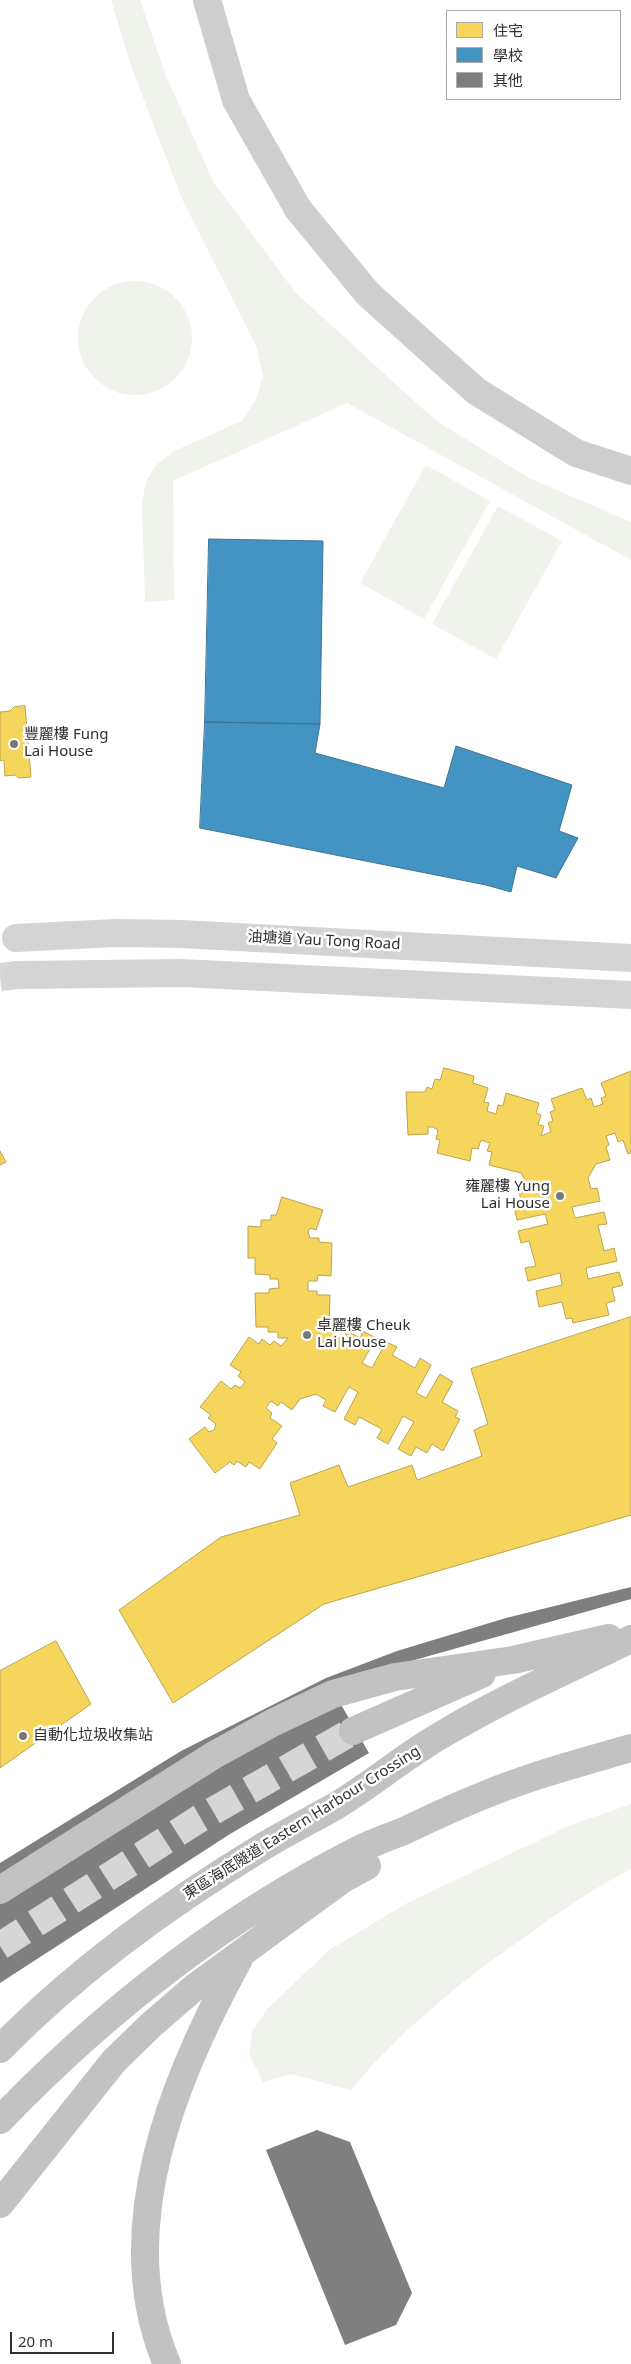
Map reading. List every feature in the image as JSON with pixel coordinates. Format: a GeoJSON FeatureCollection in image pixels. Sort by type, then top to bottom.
{"type":"FeatureCollection","features":[{"type":"Feature","properties":{"kind":"highway"},"geometry":{"type":"LineString","coordinates":[[0,1890],[214,1755],[274,1722],[333,1694],[395,1676],[513,1660],[631,1633]]}},
{"type":"Feature","properties":{"kind":"highway","name":"東區海底隧道 Eastern Harbour Crossing"},"geometry":{"type":"LineString","coordinates":[[0,2049],[64,1989],[128,1938],[196,1889],[266,1845],[336,1806],[438,1737],[529,1689],[631,1639]]}},
{"type":"Feature","properties":{"kind":"highway"},"geometry":{"type":"LineString","coordinates":[[353,1732],[513,1660]]}},
{"type":"Feature","properties":{"kind":"highway"},"geometry":{"type":"LineString","coordinates":[[0,2120],[38,2080],[158,1976],[223,1930],[290,1888],[360,1849],[488,1793],[568,1766],[631,1748]]}},
{"type":"Feature","properties":{"kind":"highway"},"geometry":{"type":"LineString","coordinates":[[0,2204],[114,2061],[150,2025],[195,1987],[343,1879],[389,1854],[568,1766]]}},
{"type":"Feature","properties":{"kind":"highway"},"geometry":{"type":"LineString","coordinates":[[167,2364],[152,2319],[147,2292],[147,2226],[150,2191],[164,2127],[187,2062],[211,2010],[242,1954]]}},
{"type":"Feature","properties":{"kind":"main road"},"geometry":{"type":"LineString","coordinates":[[207,0],[236,100],[298,209],[368,294],[476,392],[576,453],[631,471]]}},
{"type":"Feature","properties":{"kind":"street","name":"油塘道 Yau Tong Road"},"geometry":{"type":"LineString","coordinates":[[16,938],[115,933],[182,934],[631,958]]}},
{"type":"Feature","properties":{"kind":"street"},"geometry":{"type":"LineString","coordinates":[[18,975],[181,972],[631,995]]}},
{"type":"Feature","properties":{"kind":"shaded area"},"geometry":{"type":"Polygon","coordinates":[[[111,0],[140,0],[166,76],[214,183],[295,292],[435,420],[529,478],[631,522],[631,560],[347,403],[173,481],[174,600],[145,602],[142,503],[146,482],[156,465],[174,451],[242,421],[256,399],[263,376],[257,348],[182,199],[131,66],[111,0]]]}},
{"type":"Feature","properties":{"kind":"shaded area"},"geometry":{"type":"Polygon","coordinates":[[[135,281],[157,285],[176,297],[188,316],[192,338],[188,360],[176,379],[157,391],[135,395],[113,391],[94,379],[82,360],[78,338],[82,316],[94,297],[113,285],[135,281]]]}},
{"type":"Feature","properties":{"kind":"shaded area"},"geometry":{"type":"Polygon","coordinates":[[[426,465],[490,501],[424,619],[360,583],[426,465]]]}},
{"type":"Feature","properties":{"kind":"shaded area"},"geometry":{"type":"Polygon","coordinates":[[[498,506],[562,541],[496,659],[432,624],[498,506]]]}},
{"type":"Feature","properties":{"kind":"shaded area"},"geometry":{"type":"Polygon","coordinates":[[[631,1804],[631,1869],[572,1904],[463,1983],[393,2044],[351,2090],[291,2074],[263,2082],[249,2054],[252,2032],[267,2009],[329,1950],[407,1903],[571,1825],[631,1804]]]}},
{"type":"Feature","properties":{"kind":"building: 住宅","name":"豐麗樓 Fung Lai House"},"geometry":{"type":"Polygon","coordinates":[[[25,706],[31,777],[5,776],[4,760],[0,761],[0,712],[10,711],[14,707],[25,706]]]}},
{"type":"Feature","properties":{"kind":"building: 住宅","name":"雍麗樓 Yung Lai House"},"geometry":{"type":"Polygon","coordinates":[[[444,1068],[474,1076],[473,1083],[488,1088],[484,1102],[489,1103],[487,1111],[496,1114],[498,1105],[503,1106],[506,1093],[539,1103],[536,1113],[541,1115],[538,1125],[544,1126],[541,1136],[551,1132],[548,1123],[553,1121],[550,1112],[555,1110],[551,1099],[582,1088],[587,1100],[591,1098],[594,1107],[603,1104],[601,1098],[606,1096],[601,1083],[631,1071],[631,1153],[628,1154],[623,1140],[618,1142],[615,1133],[606,1136],[609,1145],[606,1147],[610,1160],[596,1164],[588,1178],[591,1189],[597,1188],[600,1201],[572,1207],[575,1218],[604,1212],[607,1224],[598,1225],[604,1251],[614,1248],[617,1261],[586,1268],[588,1279],[619,1272],[623,1285],[612,1288],[615,1301],[606,1303],[609,1315],[573,1323],[572,1318],[566,1319],[562,1302],[539,1307],[536,1291],[562,1285],[560,1273],[528,1281],[525,1268],[536,1266],[529,1241],[521,1243],[518,1231],[548,1224],[545,1214],[517,1220],[514,1207],[522,1205],[519,1191],[530,1189],[521,1173],[489,1165],[492,1152],[487,1151],[490,1143],[481,1140],[478,1149],[472,1148],[470,1161],[437,1153],[440,1140],[436,1139],[438,1130],[433,1127],[428,1127],[428,1134],[408,1135],[406,1092],[425,1092],[427,1087],[432,1089],[435,1079],[440,1080],[444,1068]]]}},
{"type":"Feature","properties":{"kind":"building: 住宅"},"geometry":{"type":"Polygon","coordinates":[[[0,1151],[6,1162],[0,1165],[0,1151]]]}},
{"type":"Feature","properties":{"kind":"building: 住宅","name":"卓麗樓 Cheuk Lai House"},"geometry":{"type":"Polygon","coordinates":[[[282,1197],[323,1210],[316,1230],[310,1228],[308,1232],[310,1238],[319,1238],[319,1242],[332,1243],[331,1276],[318,1275],[317,1281],[308,1281],[308,1291],[317,1291],[317,1295],[330,1295],[329,1328],[342,1341],[347,1331],[360,1338],[363,1331],[376,1338],[362,1363],[372,1368],[386,1342],[397,1347],[392,1355],[415,1368],[420,1358],[431,1365],[416,1393],[426,1398],[440,1374],[453,1382],[442,1402],[458,1411],[455,1417],[460,1419],[443,1451],[432,1444],[427,1453],[416,1447],[411,1456],[398,1449],[414,1422],[403,1416],[388,1444],[377,1438],[382,1429],[359,1417],[355,1425],[344,1419],[358,1392],[349,1387],[335,1412],[323,1406],[326,1400],[316,1394],[300,1399],[292,1410],[281,1402],[278,1406],[271,1401],[266,1408],[272,1413],[270,1418],[282,1426],[272,1439],[277,1443],[260,1469],[249,1462],[246,1467],[237,1461],[234,1465],[230,1462],[215,1473],[189,1439],[205,1427],[209,1432],[214,1430],[216,1424],[208,1418],[211,1415],[200,1407],[221,1381],[231,1389],[235,1385],[240,1388],[245,1382],[238,1376],[241,1372],[230,1365],[249,1337],[259,1344],[262,1339],[270,1345],[274,1341],[281,1346],[288,1338],[278,1338],[278,1332],[268,1332],[268,1327],[256,1327],[255,1293],[269,1293],[269,1289],[279,1288],[278,1279],[270,1279],[270,1275],[255,1274],[255,1258],[248,1258],[248,1226],[261,1227],[261,1220],[271,1220],[271,1215],[276,1215],[282,1197]]]}},
{"type":"Feature","properties":{"kind":"building: 住宅"},"geometry":{"type":"Polygon","coordinates":[[[631,1317],[631,1515],[324,1604],[173,1703],[119,1610],[221,1537],[300,1515],[290,1483],[339,1465],[348,1487],[412,1465],[417,1480],[482,1456],[474,1430],[488,1424],[471,1369],[631,1317]]]}},
{"type":"Feature","properties":{"kind":"building: 住宅","name":"自動化垃圾收集站"},"geometry":{"type":"Polygon","coordinates":[[[56,1641],[91,1704],[0,1768],[0,1671],[56,1641]]]}},
{"type":"Feature","properties":{"kind":"building: 學校"},"geometry":{"type":"Polygon","coordinates":[[[209,539],[323,541],[320,724],[205,722],[209,539]]]}},
{"type":"Feature","properties":{"kind":"building: 學校"},"geometry":{"type":"Polygon","coordinates":[[[205,722],[320,724],[315,753],[444,788],[456,746],[572,785],[559,831],[578,838],[556,878],[517,866],[511,892],[486,885],[200,828],[205,722]]]}},
{"type":"Feature","properties":{"kind":"building: 其他"},"geometry":{"type":"Polygon","coordinates":[[[631,1587],[631,1599],[404,1663],[332,1689],[369,1753],[230,1834],[0,1983],[0,1863],[181,1751],[326,1678],[397,1651],[506,1618],[631,1587]]]}},
{"type":"Feature","properties":{"kind":"building: 其他"},"geometry":{"type":"Polygon","coordinates":[[[317,2130],[350,2142],[412,2293],[396,2325],[345,2345],[266,2150],[317,2130]]]}},
{"type":"Feature","properties":{"kind":"tunnel"},"geometry":{"type":"LineString","coordinates":[[0,977],[18,975]]}},
{"type":"Feature","properties":{"kind":"tunnel"},"geometry":{"type":"LineString","coordinates":[[0,1946],[199,1819],[353,1731]]}},
{"type":"Feature","properties":{"kind":"place","name":"豐麗樓 Fung Lai House"},"geometry":{"type":"Point","coordinates":[14,744]}},
{"type":"Feature","properties":{"kind":"place","name":"雍麗樓 Yung Lai House"},"geometry":{"type":"Point","coordinates":[560,1196]}},
{"type":"Feature","properties":{"kind":"place","name":"卓麗樓 Cheuk Lai House"},"geometry":{"type":"Point","coordinates":[307,1335]}},
{"type":"Feature","properties":{"kind":"place","name":"自動化垃圾收集站"},"geometry":{"type":"Point","coordinates":[23,1736]}}]}
